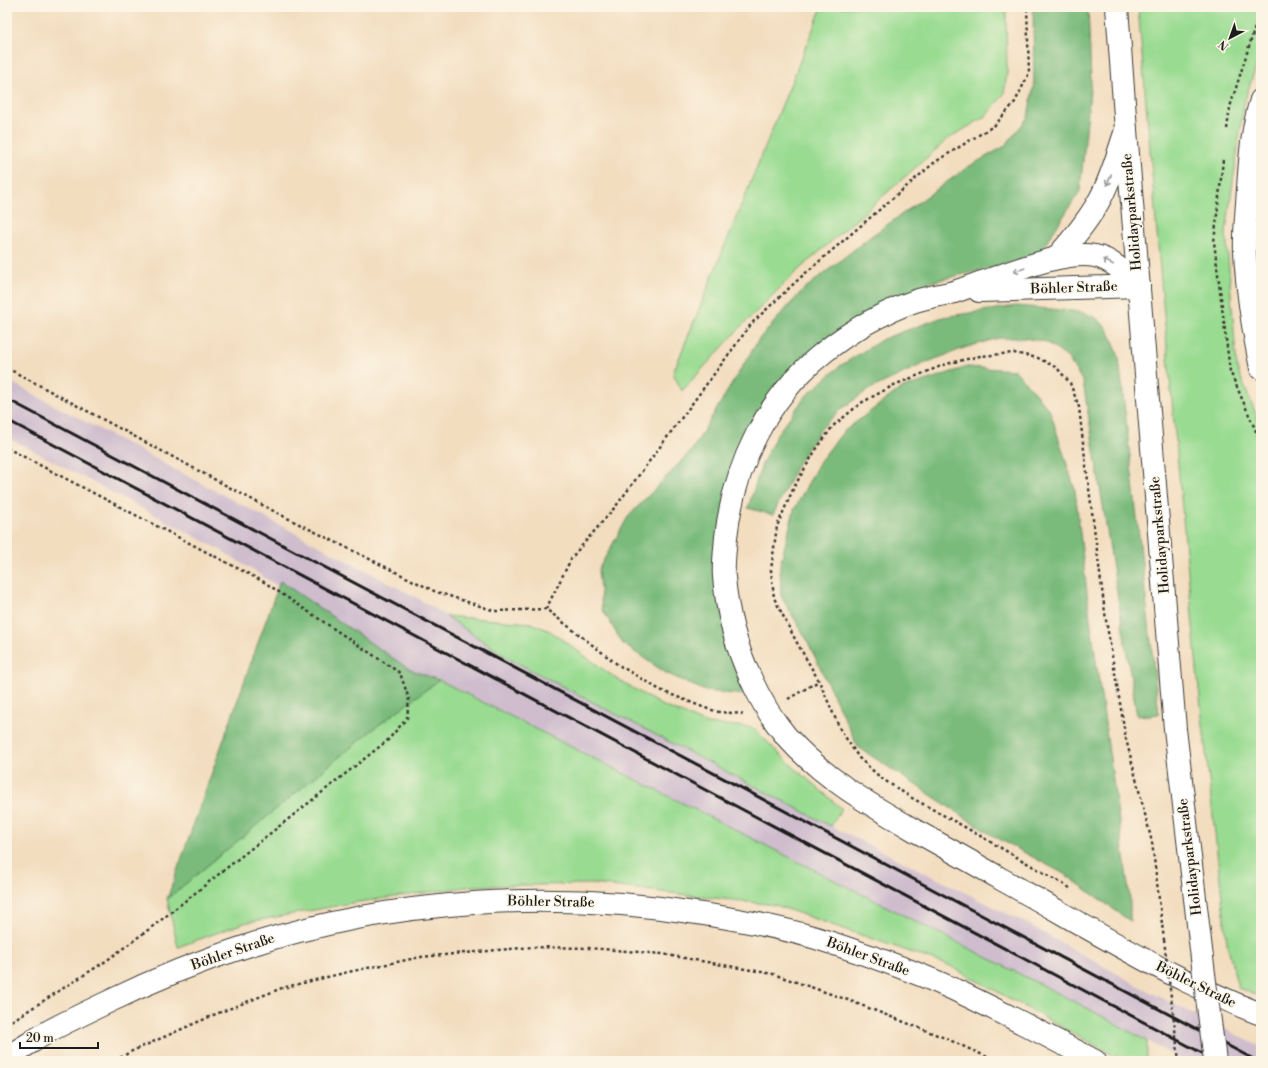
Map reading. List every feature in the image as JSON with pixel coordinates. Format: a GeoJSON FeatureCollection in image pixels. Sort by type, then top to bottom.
{"type":"FeatureCollection","features":[{"type":"Feature","properties":{"kind":"street","name":"Holidayparkstraße"},"geometry":{"type":"LineString","coordinates":[[1117,7],[1138,286],[1175,729],[1215,1061]]}},
{"type":"Feature","properties":{"kind":"street"},"geometry":{"type":"LineString","coordinates":[[1261,100],[1250,158],[1245,251],[1249,297],[1256,346],[1261,368]]}},
{"type":"Feature","properties":{"kind":"street"},"geometry":{"type":"LineString","coordinates":[[1056,258],[1077,235],[1100,198],[1110,178],[1126,130]]}},
{"type":"Feature","properties":{"kind":"street","name":"Böhler Straße"},"geometry":{"type":"LineString","coordinates":[[1138,286],[1121,270],[1109,262],[1097,257],[1079,255],[1056,258],[954,292],[916,301],[876,318],[846,336],[821,354],[797,377],[777,401],[746,454],[729,512],[724,574],[729,612],[735,639],[744,664],[760,698],[784,734],[831,778],[858,797],[1148,962],[1234,1004],[1261,1014]]}},
{"type":"Feature","properties":{"kind":"street","name":"Böhler Straße"},"geometry":{"type":"LineString","coordinates":[[954,292],[1138,286]]}},
{"type":"Feature","properties":{"kind":"street","name":"Böhler Straße"},"geometry":{"type":"LineString","coordinates":[[7,1057],[52,1030],[144,985],[247,946],[303,930],[362,917],[471,902],[513,900],[618,903],[667,908],[760,925],[813,937],[949,987],[1095,1061]]}},
{"type":"Feature","properties":{"kind":"path"},"geometry":{"type":"LineString","coordinates":[[546,609],[572,558],[621,500],[752,323],[801,277],[935,162],[995,125],[1014,102],[1029,73],[1027,7]]}},
{"type":"Feature","properties":{"kind":"path"},"geometry":{"type":"LineString","coordinates":[[1075,891],[1062,882],[912,798],[880,778],[859,758],[840,729],[819,681],[774,598],[771,570],[777,526],[794,487],[815,451],[833,426],[861,403],[894,385],[946,364],[980,356],[1014,352],[1038,358],[1057,368],[1070,383],[1080,407],[1106,620],[1126,739],[1152,842],[1179,1061]]}},
{"type":"Feature","properties":{"kind":"path"},"geometry":{"type":"LineString","coordinates":[[7,368],[281,515],[434,591],[495,611],[546,609],[617,664],[660,690],[705,708],[719,712],[739,714],[751,714],[768,710],[819,681]]}},
{"type":"Feature","properties":{"kind":"path"},"geometry":{"type":"LineString","coordinates":[[7,448],[264,582],[400,673],[409,699],[407,718],[388,740],[156,924],[106,961],[7,1024]]}},
{"type":"Feature","properties":{"kind":"path"},"geometry":{"type":"LineString","coordinates":[[115,1061],[130,1052],[216,1014],[282,988],[348,972],[421,957],[539,947],[589,948],[662,954],[773,974],[848,1000],[945,1038],[996,1061]]}},
{"type":"Feature","properties":{"kind":"shaded area"},"geometry":{"type":"Polygon","coordinates":[[[7,380],[419,599],[508,658],[831,826],[1022,921],[1148,991],[1261,1047],[1261,1061],[1184,1061],[1087,1008],[440,680],[409,669],[219,549],[7,437],[7,380]]]}},
{"type":"Feature","properties":{"kind":"green space"},"geometry":{"type":"Polygon","coordinates":[[[822,7],[1006,7],[1007,73],[1004,94],[986,116],[948,139],[794,274],[740,328],[682,391],[673,373],[822,7]]]}},
{"type":"Feature","properties":{"kind":"green space"},"geometry":{"type":"Polygon","coordinates":[[[1033,7],[1088,7],[1091,81],[1080,191],[1037,257],[931,282],[833,334],[759,410],[716,590],[745,695],[705,691],[666,673],[623,644],[602,609],[598,570],[628,517],[692,450],[759,339],[803,290],[870,237],[968,167],[1005,146],[1028,117],[1034,84],[1033,7]]]}},
{"type":"Feature","properties":{"kind":"green space"},"geometry":{"type":"Polygon","coordinates":[[[1138,7],[1261,7],[1261,51],[1244,103],[1226,232],[1237,368],[1261,427],[1261,997],[1238,988],[1227,943],[1198,680],[1162,293],[1138,7]]]}},
{"type":"Feature","properties":{"kind":"green space"},"geometry":{"type":"Polygon","coordinates":[[[1016,306],[1075,311],[1094,317],[1106,328],[1115,346],[1119,358],[1159,714],[1137,716],[1083,382],[1068,358],[1046,342],[1025,338],[999,338],[967,347],[925,363],[868,390],[840,410],[820,430],[798,463],[773,515],[748,508],[762,464],[777,434],[806,396],[840,366],[883,339],[943,317],[1016,306]]]}},
{"type":"Feature","properties":{"kind":"green space"},"geometry":{"type":"Polygon","coordinates":[[[967,367],[1015,370],[1050,411],[1075,490],[1090,618],[1130,899],[1130,921],[1066,875],[990,834],[858,747],[806,638],[781,596],[780,565],[794,510],[820,461],[843,432],[900,389],[967,367]]]}},
{"type":"Feature","properties":{"kind":"green space"},"geometry":{"type":"Polygon","coordinates":[[[280,581],[409,669],[439,680],[372,730],[167,899],[280,581]]]}},
{"type":"Feature","properties":{"kind":"green space"},"geometry":{"type":"Polygon","coordinates":[[[446,616],[531,623],[550,631],[614,677],[661,705],[707,724],[752,727],[788,762],[842,809],[831,826],[508,658],[446,616]]]}},
{"type":"Feature","properties":{"kind":"green space"},"geometry":{"type":"Polygon","coordinates":[[[439,680],[1087,1008],[1147,1041],[1147,1061],[1124,1061],[950,966],[775,905],[593,884],[473,886],[352,903],[244,923],[178,947],[167,899],[372,730],[439,680]]]}},
{"type":"Feature","properties":{"kind":"railway"},"geometry":{"type":"LineString","coordinates":[[7,399],[1257,1061]]}},
{"type":"Feature","properties":{"kind":"railway"},"geometry":{"type":"LineString","coordinates":[[7,420],[1217,1061]]}}]}
